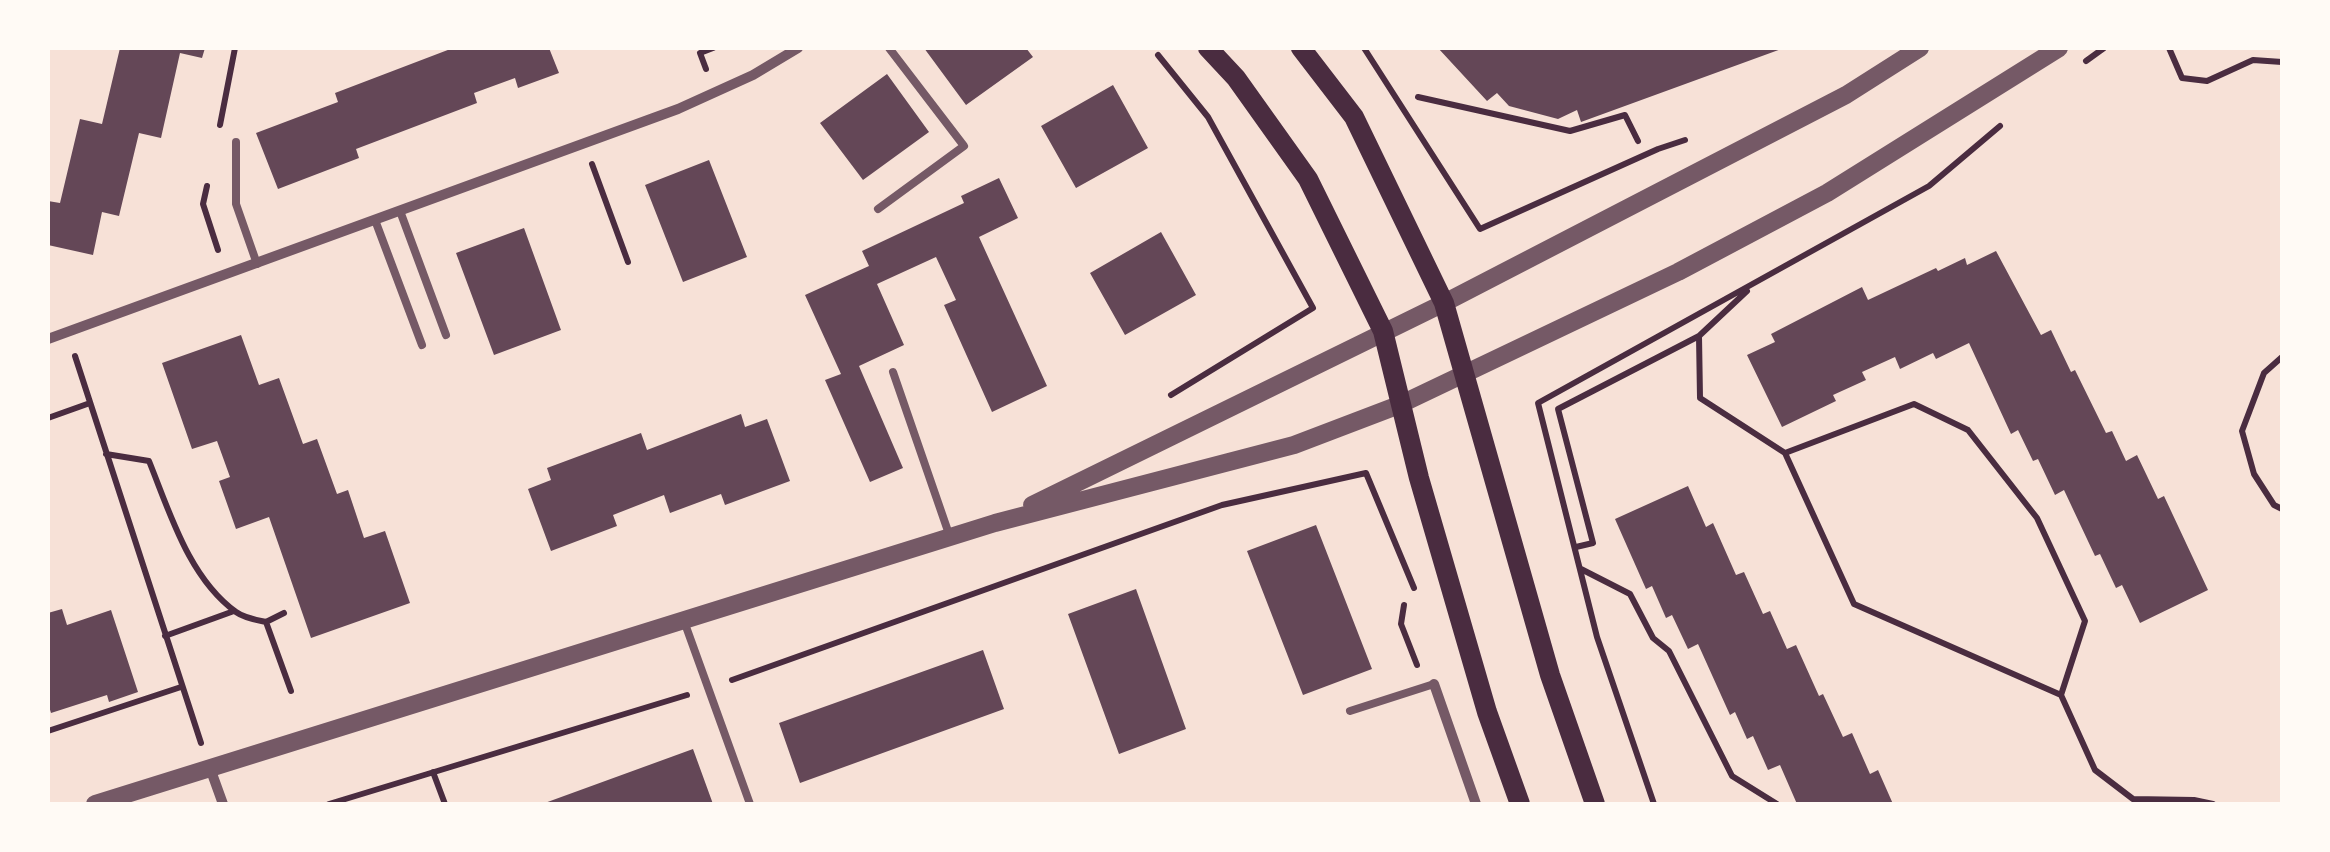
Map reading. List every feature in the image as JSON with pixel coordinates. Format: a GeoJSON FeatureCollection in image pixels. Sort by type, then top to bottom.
{"type":"FeatureCollection","features":[{"type":"Feature","properties":{"kind":"main road"},"geometry":{"type":"LineString","coordinates":[[1208,48],[1236,78],[1308,178],[1383,331],[1399,405],[1488,712],[1520,804]]}},
{"type":"Feature","properties":{"kind":"main road"},"geometry":{"type":"LineString","coordinates":[[1301,48],[1354,116],[1444,303],[1550,675],[1596,804]]}},
{"type":"Feature","properties":{"kind":"street"},"geometry":{"type":"LineString","coordinates":[[48,338],[678,109],[753,75],[798,48]]}},
{"type":"Feature","properties":{"kind":"street"},"geometry":{"type":"LineString","coordinates":[[995,523],[1444,303],[1846,95],[1920,48]]}},
{"type":"Feature","properties":{"kind":"street"},"geometry":{"type":"LineString","coordinates":[[95,804],[950,536],[1294,445],[1399,405],[1678,272],[1827,193],[2059,48]]}},
{"type":"Feature","properties":{"kind":"street"},"geometry":{"type":"LineString","coordinates":[[1434,684],[1476,804]]}},
{"type":"Feature","properties":{"kind":"street"},"geometry":{"type":"LineString","coordinates":[[210,768],[223,804]]}},
{"type":"Feature","properties":{"kind":"lane"},"geometry":{"type":"LineString","coordinates":[[878,208],[964,146],[889,48]]}},
{"type":"Feature","properties":{"kind":"lane"},"geometry":{"type":"LineString","coordinates":[[236,142],[236,204],[246,240],[258,264]]}},
{"type":"Feature","properties":{"kind":"lane"},"geometry":{"type":"LineString","coordinates":[[400,212],[446,335]]}},
{"type":"Feature","properties":{"kind":"lane"},"geometry":{"type":"LineString","coordinates":[[375,220],[422,344]]}},
{"type":"Feature","properties":{"kind":"lane"},"geometry":{"type":"LineString","coordinates":[[893,372],[950,536]]}},
{"type":"Feature","properties":{"kind":"lane"},"geometry":{"type":"LineString","coordinates":[[683,618],[750,804]]}},
{"type":"Feature","properties":{"kind":"lane"},"geometry":{"type":"LineString","coordinates":[[1350,712],[1434,684]]}},
{"type":"Feature","properties":{"kind":"path"},"geometry":{"type":"LineString","coordinates":[[707,70],[700,53],[713,48]]}},
{"type":"Feature","properties":{"kind":"path"},"geometry":{"type":"LineString","coordinates":[[1364,48],[1480,229],[1658,148],[1699,136]]}},
{"type":"Feature","properties":{"kind":"path"},"geometry":{"type":"LineString","coordinates":[[2076,69],[2104,48]]}},
{"type":"Feature","properties":{"kind":"path"},"geometry":{"type":"LineString","coordinates":[[2169,48],[2182,78],[2208,81],[2254,60],[2282,62]]}},
{"type":"Feature","properties":{"kind":"path"},"geometry":{"type":"LineString","coordinates":[[1158,55],[1208,117],[1312,308],[1171,395]]}},
{"type":"Feature","properties":{"kind":"path"},"geometry":{"type":"LineString","coordinates":[[1418,97],[1570,131],[1626,114],[1638,140]]}},
{"type":"Feature","properties":{"kind":"path"},"geometry":{"type":"LineString","coordinates":[[1654,804],[1597,637],[1538,403],[1929,186],[2003,123]]}},
{"type":"Feature","properties":{"kind":"path"},"geometry":{"type":"LineString","coordinates":[[592,163],[628,262]]}},
{"type":"Feature","properties":{"kind":"path"},"geometry":{"type":"LineString","coordinates":[[1576,547],[1593,543],[1558,409],[1699,336],[1752,287]]}},
{"type":"Feature","properties":{"kind":"path"},"geometry":{"type":"LineString","coordinates":[[1699,336],[1700,398],[1785,454],[1854,604],[2061,695]]}},
{"type":"Feature","properties":{"kind":"path"},"geometry":{"type":"LineString","coordinates":[[73,350],[210,768]]}},
{"type":"Feature","properties":{"kind":"path"},"geometry":{"type":"LineString","coordinates":[[2282,357],[2264,373],[2242,431],[2254,474],[2274,505],[2282,509]]}},
{"type":"Feature","properties":{"kind":"path"},"geometry":{"type":"LineString","coordinates":[[48,418],[90,404]]}},
{"type":"Feature","properties":{"kind":"path"},"geometry":{"type":"LineString","coordinates":[[1785,454],[1914,404],[1968,430],[2036,518],[2084,620],[2061,695],[2095,770],[2132,802],[2194,800],[2213,804]]}},
{"type":"Feature","properties":{"kind":"path"},"geometry":{"type":"LineString","coordinates":[[106,454],[150,461],[184,546],[216,594],[234,611],[266,622],[284,613]]}},
{"type":"Feature","properties":{"kind":"path"},"geometry":{"type":"LineString","coordinates":[[330,804],[707,689],[1222,505],[1366,473],[1415,590]]}},
{"type":"Feature","properties":{"kind":"path"},"geometry":{"type":"LineString","coordinates":[[1581,569],[1630,594],[1653,638],[1669,651],[1732,776],[1777,804]]}},
{"type":"Feature","properties":{"kind":"path"},"geometry":{"type":"LineString","coordinates":[[1404,605],[1401,624],[1418,670],[1434,684]]}},
{"type":"Feature","properties":{"kind":"path"},"geometry":{"type":"LineString","coordinates":[[165,636],[234,611]]}},
{"type":"Feature","properties":{"kind":"path"},"geometry":{"type":"LineString","coordinates":[[266,622],[291,690]]}},
{"type":"Feature","properties":{"kind":"path"},"geometry":{"type":"LineString","coordinates":[[48,732],[181,687]]}},
{"type":"Feature","properties":{"kind":"path"},"geometry":{"type":"LineString","coordinates":[[434,772],[445,804]]}},
{"type":"Feature","properties":{"kind":"building"},"geometry":{"type":"Polygon","coordinates":[[[120,48],[205,48],[202,58],[180,53],[161,138],[139,133],[119,216],[102,212],[93,255],[48,245],[48,201],[60,203],[80,119],[102,124],[120,48]]]}},
{"type":"Feature","properties":{"kind":"building"},"geometry":{"type":"Polygon","coordinates":[[[453,48],[549,48],[559,73],[518,88],[515,78],[474,93],[477,103],[356,149],[359,158],[278,189],[256,133],[338,102],[335,93],[453,48]]]}},
{"type":"Feature","properties":{"kind":"building"},"geometry":{"type":"Polygon","coordinates":[[[924,48],[1026,48],[1033,57],[966,105],[924,48]]]}},
{"type":"Feature","properties":{"kind":"building"},"geometry":{"type":"Polygon","coordinates":[[[1438,48],[1784,48],[1581,122],[1577,110],[1558,119],[1509,106],[1497,93],[1487,101],[1438,48]]]}},
{"type":"Feature","properties":{"kind":"building"},"geometry":{"type":"Polygon","coordinates":[[[887,74],[929,132],[863,180],[820,123],[887,74]]]}},
{"type":"Feature","properties":{"kind":"building"},"geometry":{"type":"Polygon","coordinates":[[[1113,85],[1148,148],[1076,188],[1041,126],[1113,85]]]}},
{"type":"Feature","properties":{"kind":"building"},"geometry":{"type":"Polygon","coordinates":[[[709,160],[747,257],[683,282],[645,185],[709,160]]]}},
{"type":"Feature","properties":{"kind":"building"},"geometry":{"type":"Polygon","coordinates":[[[999,178],[1018,218],[979,237],[1047,386],[992,412],[944,305],[956,300],[936,257],[877,284],[904,345],[859,366],[903,468],[870,482],[825,380],[841,374],[805,295],[869,266],[862,251],[964,203],[961,196],[999,178]]]}},
{"type":"Feature","properties":{"kind":"building"},"geometry":{"type":"Polygon","coordinates":[[[524,228],[561,330],[494,355],[456,253],[524,228]]]}},
{"type":"Feature","properties":{"kind":"building"},"geometry":{"type":"Polygon","coordinates":[[[1161,232],[1196,295],[1125,335],[1090,273],[1161,232]]]}},
{"type":"Feature","properties":{"kind":"building"},"geometry":{"type":"Polygon","coordinates":[[[1996,251],[2041,335],[2051,330],[2106,433],[2112,431],[2126,461],[2137,455],[2158,499],[2164,496],[2208,590],[2140,623],[2122,585],[2116,588],[2100,554],[2095,556],[2064,490],[2055,495],[2038,459],[2033,461],[2018,430],[2011,434],[1969,343],[1936,359],[1933,353],[1900,369],[1895,357],[1862,372],[1866,380],[1833,395],[1836,401],[1782,427],[1747,355],[1775,342],[1771,334],[1862,287],[1868,300],[1936,268],[1938,271],[1965,258],[1967,265],[1996,251]]]}},
{"type":"Feature","properties":{"kind":"building"},"geometry":{"type":"Polygon","coordinates":[[[241,335],[259,385],[279,378],[303,444],[317,439],[337,494],[348,490],[364,538],[385,531],[410,603],[311,638],[269,517],[236,529],[219,481],[230,477],[217,441],[192,449],[162,363],[241,335]]]}},
{"type":"Feature","properties":{"kind":"building"},"geometry":{"type":"Polygon","coordinates":[[[741,414],[745,427],[767,419],[790,481],[725,505],[721,494],[670,513],[664,495],[613,515],[617,526],[551,551],[528,489],[551,480],[547,468],[641,433],[647,450],[741,414]]]}},
{"type":"Feature","properties":{"kind":"building"},"geometry":{"type":"Polygon","coordinates":[[[1688,486],[1706,527],[1713,523],[1736,575],[1744,572],[1763,614],[1770,611],[1787,649],[1796,645],[1843,737],[1852,733],[1870,774],[1878,770],[1893,804],[1797,804],[1780,765],[1768,770],[1753,736],[1747,739],[1735,712],[1730,715],[1698,644],[1688,649],[1672,615],[1666,618],[1652,586],[1646,589],[1615,519],[1688,486]]]}},
{"type":"Feature","properties":{"kind":"building"},"geometry":{"type":"Polygon","coordinates":[[[1316,525],[1372,669],[1303,695],[1247,551],[1316,525]]]}},
{"type":"Feature","properties":{"kind":"building"},"geometry":{"type":"Polygon","coordinates":[[[1136,589],[1186,729],[1119,754],[1068,614],[1136,589]]]}},
{"type":"Feature","properties":{"kind":"building"},"geometry":{"type":"Polygon","coordinates":[[[62,609],[67,625],[111,610],[138,692],[109,702],[107,695],[51,713],[48,613],[62,609]]]}},
{"type":"Feature","properties":{"kind":"building"},"geometry":{"type":"Polygon","coordinates":[[[983,650],[1004,709],[800,783],[779,723],[983,650]]]}},
{"type":"Feature","properties":{"kind":"building"},"geometry":{"type":"Polygon","coordinates":[[[693,749],[713,804],[542,804],[693,749]]]}}]}
